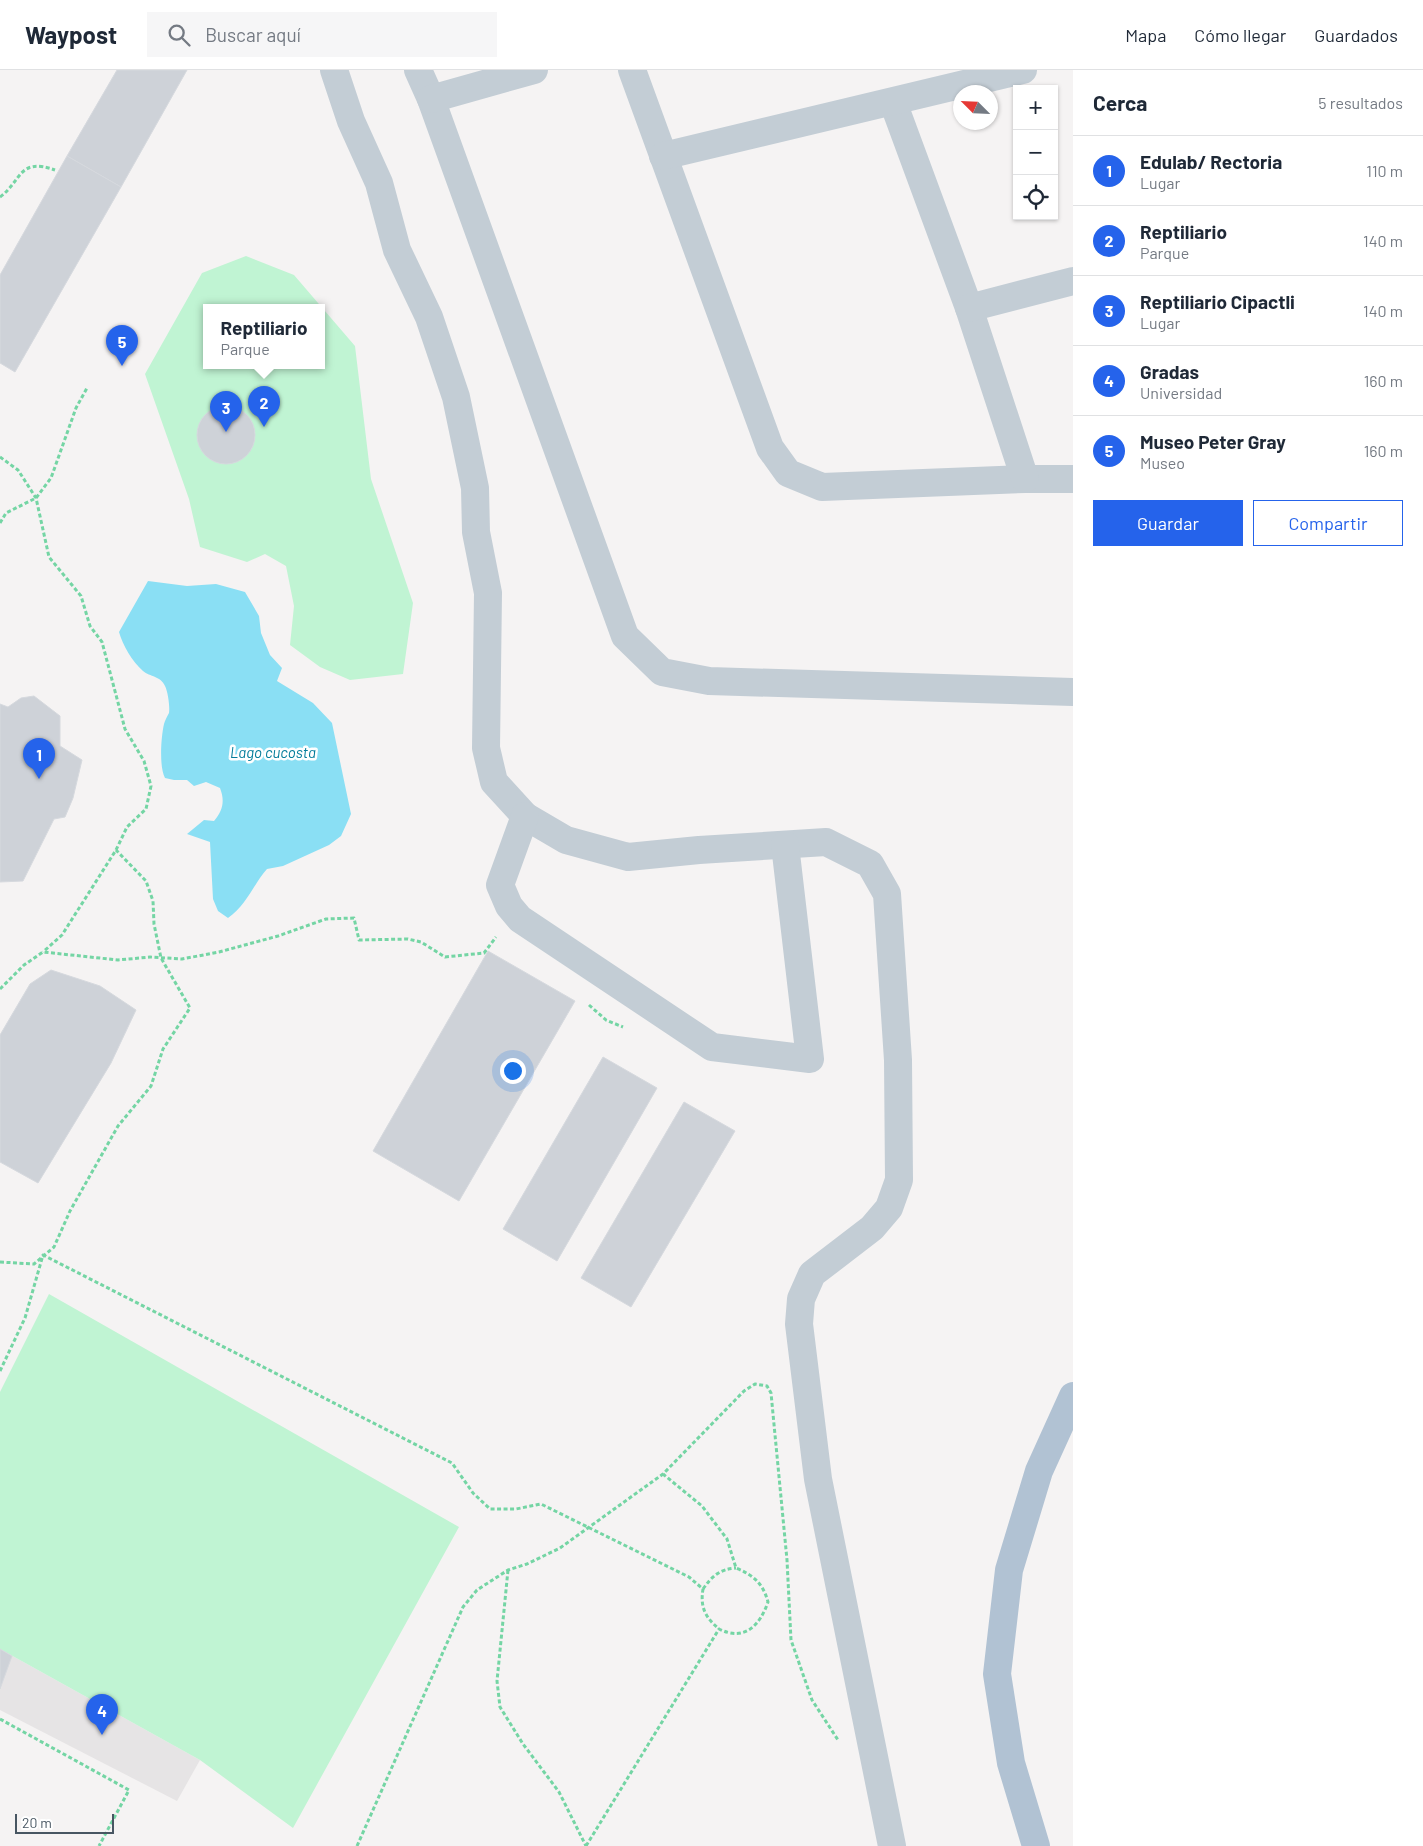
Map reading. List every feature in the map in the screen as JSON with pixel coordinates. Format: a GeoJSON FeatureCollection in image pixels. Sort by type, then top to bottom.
{"type":"FeatureCollection","features":[{"type":"Feature","properties":{"kind":"main road"},"geometry":{"type":"LineString","coordinates":[[1036,1846],[1011,1763],[997,1674],[1009,1570],[1038,1471],[1073,1396]]}},
{"type":"Feature","properties":{"kind":"street"},"geometry":{"type":"LineString","coordinates":[[334,70],[351,121],[379,183],[398,250],[429,317],[456,397],[475,488],[476,532],[488,593],[486,748],[494,782],[525,816],[566,840],[628,857],[699,850],[826,842],[870,864],[887,894],[898,1060],[899,1180],[889,1208],[872,1228],[812,1274],[801,1298],[799,1324],[818,1479],[892,1846]]}},
{"type":"Feature","properties":{"kind":"street"},"geometry":{"type":"LineString","coordinates":[[418,70],[431,99],[625,636],[662,672],[709,681],[1073,692]]}},
{"type":"Feature","properties":{"kind":"street"},"geometry":{"type":"LineString","coordinates":[[431,99],[534,70]]}},
{"type":"Feature","properties":{"kind":"street"},"geometry":{"type":"LineString","coordinates":[[632,70],[770,448],[788,474],[822,487],[1025,478],[1073,479]]}},
{"type":"Feature","properties":{"kind":"street"},"geometry":{"type":"LineString","coordinates":[[664,156],[1024,70]]}},
{"type":"Feature","properties":{"kind":"street"},"geometry":{"type":"LineString","coordinates":[[893,102],[969,308],[1025,478]]}},
{"type":"Feature","properties":{"kind":"street"},"geometry":{"type":"LineString","coordinates":[[969,308],[1073,281]]}},
{"type":"Feature","properties":{"kind":"street"},"geometry":{"type":"LineString","coordinates":[[525,816],[500,885],[510,906],[520,919],[712,1046],[810,1059],[785,845]]}},
{"type":"Feature","properties":{"kind":"path"},"geometry":{"type":"LineString","coordinates":[[0,197],[8,190],[18,174],[30,168],[39,166],[55,170]]}},
{"type":"Feature","properties":{"kind":"path"},"geometry":{"type":"LineString","coordinates":[[0,523],[6,513],[36,498],[51,478],[76,408],[86,388]]}},
{"type":"Feature","properties":{"kind":"path"},"geometry":{"type":"LineString","coordinates":[[0,457],[18,470],[36,498],[49,557],[81,596],[90,626],[102,642],[125,729],[144,761],[151,786],[146,809],[127,827],[116,850],[62,935],[44,952],[24,965],[2,990],[0,988]]}},
{"type":"Feature","properties":{"kind":"path"},"geometry":{"type":"LineString","coordinates":[[0,1262],[34,1264],[54,1247],[70,1211],[118,1126],[151,1086],[162,1049],[190,1008],[161,958],[154,924],[153,901],[146,882],[116,850]]}},
{"type":"Feature","properties":{"kind":"path"},"geometry":{"type":"LineString","coordinates":[[44,952],[118,960],[182,959],[219,952],[278,936],[326,918],[354,918],[359,940],[408,939],[421,942],[444,957],[484,953],[500,932]]}},
{"type":"Feature","properties":{"kind":"path"},"geometry":{"type":"LineString","coordinates":[[584,1000],[606,1020],[632,1030]]}},
{"type":"Feature","properties":{"kind":"path"},"geometry":{"type":"LineString","coordinates":[[0,1371],[25,1318],[43,1256]]}},
{"type":"Feature","properties":{"kind":"path"},"geometry":{"type":"LineString","coordinates":[[43,1256],[452,1463],[473,1493],[490,1509],[516,1509],[541,1504],[688,1578],[703,1589]]}},
{"type":"Feature","properties":{"kind":"path"},"geometry":{"type":"LineString","coordinates":[[357,1846],[463,1607],[477,1590],[508,1570],[527,1564],[560,1548],[662,1474],[744,1391],[755,1384],[767,1386],[771,1393],[787,1560],[791,1640],[812,1700],[829,1729],[841,1743]]}},
{"type":"Feature","properties":{"kind":"path"},"geometry":{"type":"LineString","coordinates":[[662,1474],[702,1506],[727,1539],[736,1568]]}},
{"type":"Feature","properties":{"kind":"path"},"geometry":{"type":"LineString","coordinates":[[736,1568],[750,1573],[760,1583],[768,1602],[762,1620],[748,1631],[731,1634],[719,1629],[704,1612],[701,1601],[703,1589],[717,1573],[725,1569],[736,1568]]}},
{"type":"Feature","properties":{"kind":"path"},"geometry":{"type":"LineString","coordinates":[[508,1570],[497,1681],[500,1707],[523,1744],[559,1792],[586,1846]]}},
{"type":"Feature","properties":{"kind":"path"},"geometry":{"type":"LineString","coordinates":[[586,1846],[719,1629]]}},
{"type":"Feature","properties":{"kind":"path"},"geometry":{"type":"LineString","coordinates":[[0,1718],[129,1790],[98,1846]]}},
{"type":"Feature","properties":{"kind":"shaded area"},"geometry":{"type":"Polygon","coordinates":[[[0,1649],[200,1760],[177,1801],[0,1710],[0,1649]]]}},
{"type":"Feature","properties":{"kind":"green space"},"geometry":{"type":"Polygon","coordinates":[[[246,256],[294,275],[319,304],[203,304],[203,369],[325,369],[325,311],[355,346],[371,479],[413,603],[403,674],[350,680],[320,667],[290,645],[294,606],[286,566],[265,554],[247,562],[200,547],[189,499],[145,374],[202,273],[246,256]]]}},
{"type":"Feature","properties":{"kind":"green space"},"geometry":{"type":"Polygon","coordinates":[[[49,1294],[459,1527],[293,1828],[200,1760],[0,1649],[0,1392],[49,1294]]]}},
{"type":"Feature","properties":{"kind":"water","name":"Lago cucosta"},"geometry":{"type":"Polygon","coordinates":[[[148,581],[187,586],[216,584],[245,592],[259,616],[261,633],[270,655],[282,668],[277,681],[313,703],[332,723],[351,814],[341,836],[329,845],[283,866],[267,869],[240,908],[228,918],[218,911],[213,899],[210,842],[187,834],[204,820],[214,821],[217,817],[223,801],[220,788],[206,782],[194,786],[187,780],[165,778],[161,752],[164,724],[169,713],[166,689],[161,680],[146,673],[135,663],[125,648],[119,632],[148,581]]]}},
{"type":"Feature","properties":{"kind":"building"},"geometry":{"type":"Polygon","coordinates":[[[117,70],[187,70],[121,187],[67,156],[117,70]]]}},
{"type":"Feature","properties":{"kind":"building"},"geometry":{"type":"Polygon","coordinates":[[[67,156],[121,187],[15,372],[0,363],[0,275],[67,156]]]}},
{"type":"Feature","properties":{"kind":"building"},"geometry":{"type":"Polygon","coordinates":[[[226,406],[237,408],[250,419],[255,435],[253,446],[242,459],[226,464],[215,462],[202,451],[197,435],[199,424],[210,411],[226,406]]]}},
{"type":"Feature","properties":{"kind":"building"},"geometry":{"type":"Polygon","coordinates":[[[34,696],[60,716],[60,746],[82,760],[73,798],[65,817],[54,819],[23,881],[0,882],[0,704],[8,707],[21,698],[34,696]]]}},
{"type":"Feature","properties":{"kind":"building"},"geometry":{"type":"Polygon","coordinates":[[[488,951],[575,1001],[459,1201],[373,1151],[488,951]]]}},
{"type":"Feature","properties":{"kind":"building"},"geometry":{"type":"Polygon","coordinates":[[[51,970],[100,986],[136,1010],[111,1063],[38,1183],[0,1162],[0,1035],[30,984],[51,970]]]}},
{"type":"Feature","properties":{"kind":"building"},"geometry":{"type":"Polygon","coordinates":[[[603,1057],[657,1088],[557,1261],[503,1229],[603,1057]]]}},
{"type":"Feature","properties":{"kind":"building"},"geometry":{"type":"Polygon","coordinates":[[[684,1102],[735,1131],[631,1307],[581,1278],[684,1102]]]}},
{"type":"Feature","properties":{"kind":"building"},"geometry":{"type":"Polygon","coordinates":[[[0,1649],[12,1656],[0,1689],[0,1649]]]}},
{"type":"Feature","properties":{"kind":"place","name":"Museo Peter Gray"},"geometry":{"type":"Point","coordinates":[122,366]}},
{"type":"Feature","properties":{"kind":"place","name":"Reptiliario"},"geometry":{"type":"Point","coordinates":[264,427]}},
{"type":"Feature","properties":{"kind":"place","name":"Reptiliario Cipactli"},"geometry":{"type":"Point","coordinates":[226,432]}},
{"type":"Feature","properties":{"kind":"place","name":"Edulab/ Rectoria"},"geometry":{"type":"Point","coordinates":[39,779]}},
{"type":"Feature","properties":{"kind":"place","name":"Gradas"},"geometry":{"type":"Point","coordinates":[102,1735]}}]}
